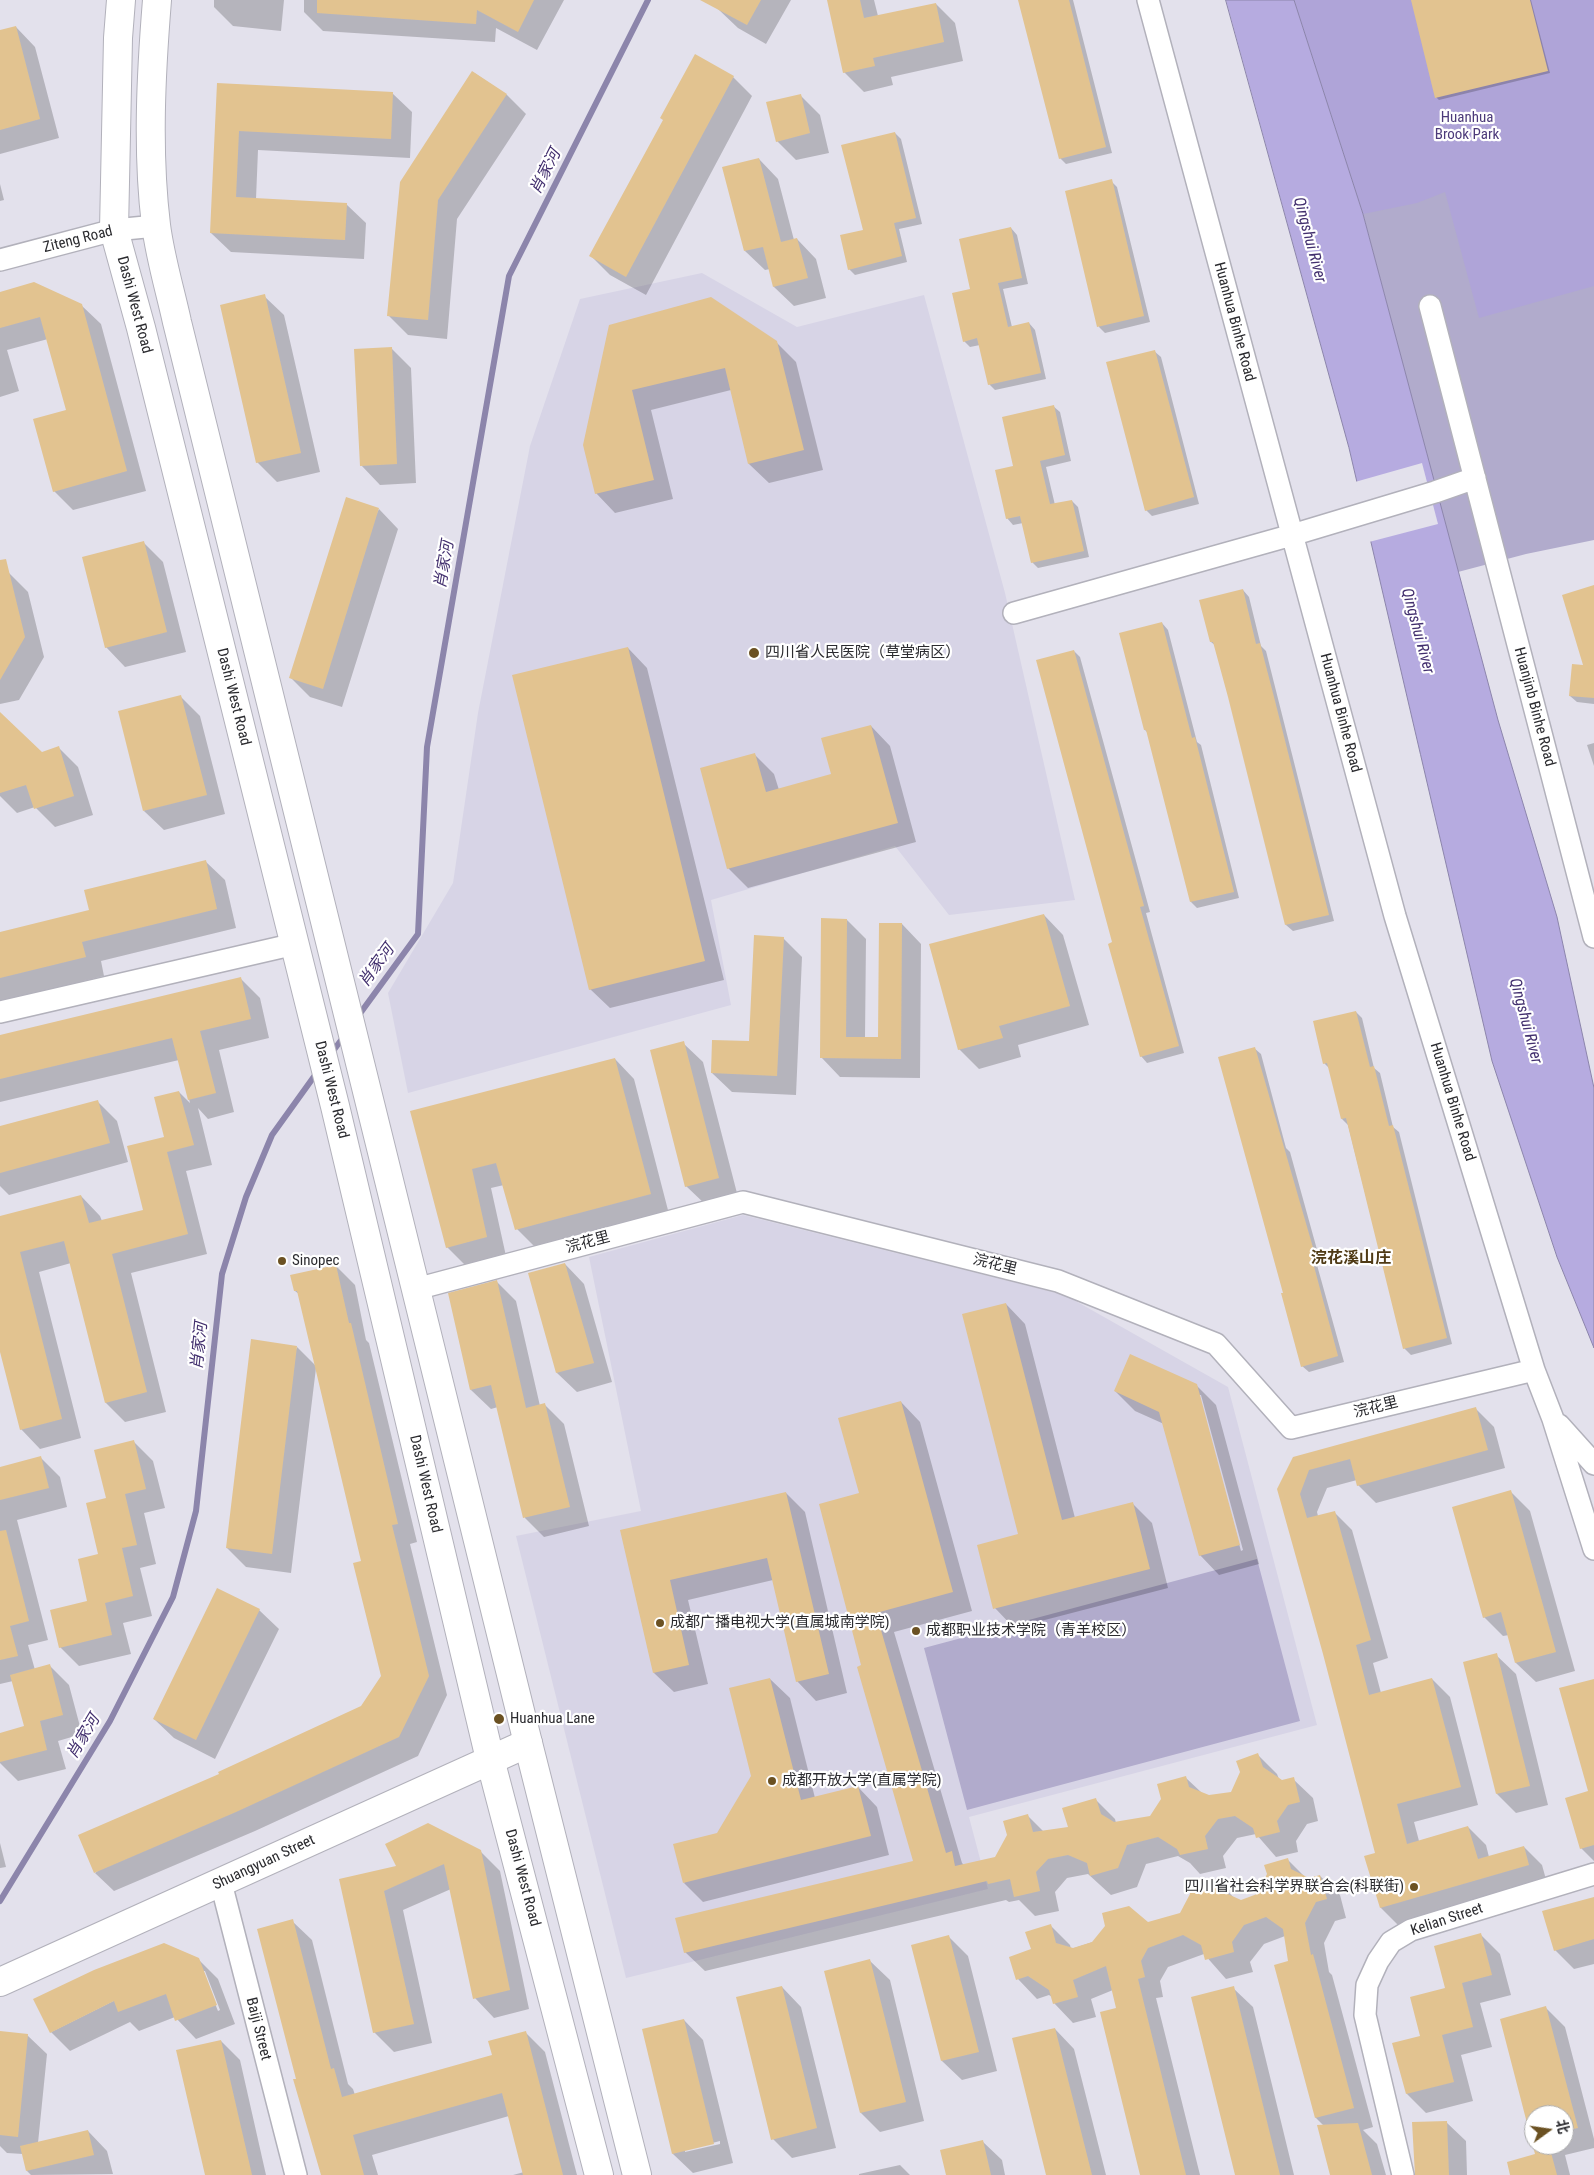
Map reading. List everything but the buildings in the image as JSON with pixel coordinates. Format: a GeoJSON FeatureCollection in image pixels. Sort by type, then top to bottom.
{"type":"FeatureCollection","features":[{"type":"Feature","properties":{"kind":"main road","name":"Dashi West Road"},"geometry":{"type":"LineString","coordinates":[[121,0],[118,38],[114,230],[141,328],[335,1106],[490,1759],[600,2175]]}},
{"type":"Feature","properties":{"kind":"main road"},"geometry":{"type":"LineString","coordinates":[[157,0],[154,37],[152,152],[156,226],[177,322],[528,1743],[637,2175]]}},
{"type":"Feature","properties":{"kind":"main road","name":"Shuangyuan Street"},"geometry":{"type":"LineString","coordinates":[[0,1982],[528,1743]]}},
{"type":"Feature","properties":{"kind":"street","name":"Huanhua Binhe Road"},"geometry":{"type":"LineString","coordinates":[[1148,0],[1395,916],[1534,1370],[1553,1419],[1594,1549]]}},
{"type":"Feature","properties":{"kind":"street","name":"Ziteng Road"},"geometry":{"type":"LineString","coordinates":[[0,260],[114,230],[156,226]]}},
{"type":"Feature","properties":{"kind":"street","name":"Huanjinb Binhe Road"},"geometry":{"type":"LineString","coordinates":[[1430,306],[1594,937]]}},
{"type":"Feature","properties":{"kind":"street"},"geometry":{"type":"LineString","coordinates":[[1014,613],[1292,535],[1475,478]]}},
{"type":"Feature","properties":{"kind":"street"},"geometry":{"type":"LineString","coordinates":[[0,1012],[295,944]]}},
{"type":"Feature","properties":{"kind":"street","name":"浣花里"},"geometry":{"type":"LineString","coordinates":[[416,1289],[743,1202],[1058,1281],[1216,1344],[1292,1428],[1534,1370]]}},
{"type":"Feature","properties":{"kind":"street","name":"Huanhua Binhe Road"},"geometry":{"type":"LineString","coordinates":[[1553,1419],[1594,1464]]}},
{"type":"Feature","properties":{"kind":"street","name":"Kelian Street"},"geometry":{"type":"LineString","coordinates":[[1403,2175],[1365,2015],[1367,1985],[1378,1961],[1391,1942],[1411,1930],[1594,1874]]}},
{"type":"Feature","properties":{"kind":"street","name":"Baiji Street"},"geometry":{"type":"LineString","coordinates":[[221,1883],[296,2175]]}},
{"type":"Feature","properties":{"kind":"shaded area","name":"四川省人民医院（草堂病区）"},"geometry":{"type":"Polygon","coordinates":[[[702,273],[797,327],[924,295],[1005,593],[1075,900],[949,915],[895,846],[711,900],[731,1005],[408,1093],[388,993],[453,883],[478,713],[530,446],[580,299],[702,273]]]}},
{"type":"Feature","properties":{"kind":"shaded area","name":"成都职业技术学院（青羊校区）"},"geometry":{"type":"Polygon","coordinates":[[[743,1215],[1065,1295],[1228,1387],[1317,1725],[969,1817],[988,1889],[626,1978],[516,1536],[641,1511],[589,1257],[743,1215]]]}},
{"type":"Feature","properties":{"kind":"green space","name":"Huanhua Brook Park"},"geometry":{"type":"Polygon","coordinates":[[[1294,0],[1594,0],[1594,540],[1526,554],[1458,572],[1363,214],[1294,0]]]}},
{"type":"Feature","properties":{"kind":"green space"},"geometry":{"type":"Polygon","coordinates":[[[1294,0],[1411,0],[1435,98],[1547,70],[1530,0],[1594,0],[1594,286],[1479,318],[1445,192],[1417,203],[1363,214],[1294,0]]]}},
{"type":"Feature","properties":{"kind":"green space"},"geometry":{"type":"Polygon","coordinates":[[[1257,1559],[1300,1721],[967,1810],[924,1648],[1257,1559]]]}},
{"type":"Feature","properties":{"kind":"water","name":"Qingshui River"},"geometry":{"type":"Polygon","coordinates":[[[1226,0],[1294,0],[1363,214],[1498,720],[1557,917],[1594,1088],[1594,1348],[1557,1257],[1492,1061],[1349,448],[1226,0]]]}},
{"type":"Feature","properties":{"kind":"pier"},"geometry":{"type":"Polygon","coordinates":[[[1422,463],[1438,524],[1369,542],[1355,482],[1422,463]]]}},
{"type":"Feature","properties":{"kind":"waterway","name":"肖家河"},"geometry":{"type":"LineString","coordinates":[[356,1019],[418,934],[427,747],[509,276],[648,0]]}},
{"type":"Feature","properties":{"kind":"waterway","name":"肖家河"},"geometry":{"type":"LineString","coordinates":[[330,1055],[345,1035]]}},
{"type":"Feature","properties":{"kind":"waterway","name":"肖家河"},"geometry":{"type":"LineString","coordinates":[[0,1901],[110,1721],[173,1597],[196,1511],[222,1274],[246,1197],[272,1135],[318,1071]]}},
{"type":"Feature","properties":{"kind":"place","name":"四川省人民医院（草堂病区）"},"geometry":{"type":"Point","coordinates":[754,653]}},
{"type":"Feature","properties":{"kind":"place","name":"Sinopec"},"geometry":{"type":"Point","coordinates":[282,1261]}},
{"type":"Feature","properties":{"kind":"place","name":"成都广播电视大学(直属城南学院)"},"geometry":{"type":"Point","coordinates":[660,1623]}},
{"type":"Feature","properties":{"kind":"place","name":"成都职业技术学院（青羊校区）"},"geometry":{"type":"Point","coordinates":[916,1631]}},
{"type":"Feature","properties":{"kind":"place","name":"Huanhua Lane"},"geometry":{"type":"Point","coordinates":[499,1719]}},
{"type":"Feature","properties":{"kind":"place","name":"成都开放大学(直属学院)"},"geometry":{"type":"Point","coordinates":[772,1781]}},
{"type":"Feature","properties":{"kind":"place","name":"四川省社会科学界联合会(科联街)"},"geometry":{"type":"Point","coordinates":[1414,1887]}},
{"type":"Feature","properties":{"kind":"district","name":"浣花溪山庄"},"geometry":{"type":"Point","coordinates":[1351,1259]}}]}
